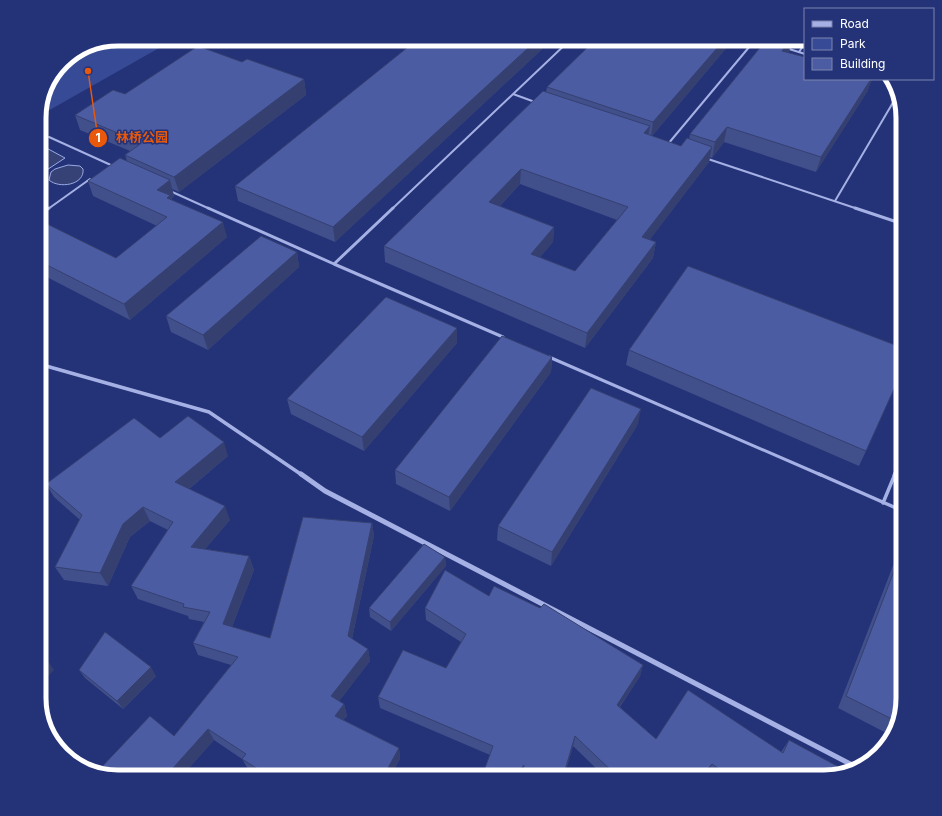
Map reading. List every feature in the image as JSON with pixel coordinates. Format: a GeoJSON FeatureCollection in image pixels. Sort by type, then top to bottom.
{"type":"FeatureCollection","features":[{"type":"Feature","properties":{"kind":"street"},"geometry":{"type":"LineString","coordinates":[[46,366],[209,412],[325,491],[851,765]]}},
{"type":"Feature","properties":{"kind":"lane"},"geometry":{"type":"LineString","coordinates":[[334,264],[564,46]]}},
{"type":"Feature","properties":{"kind":"lane"},"geometry":{"type":"LineString","coordinates":[[675,148],[667,146],[748,46]]}},
{"type":"Feature","properties":{"kind":"lane"},"geometry":{"type":"LineString","coordinates":[[799,52],[803,46]]}},
{"type":"Feature","properties":{"kind":"lane"},"geometry":{"type":"LineString","coordinates":[[784,48],[804,54]]}},
{"type":"Feature","properties":{"kind":"lane"},"geometry":{"type":"LineString","coordinates":[[513,94],[542,104]]}},
{"type":"Feature","properties":{"kind":"lane"},"geometry":{"type":"LineString","coordinates":[[835,201],[894,101]]}},
{"type":"Feature","properties":{"kind":"lane"},"geometry":{"type":"LineString","coordinates":[[48,137],[118,168]]}},
{"type":"Feature","properties":{"kind":"lane"},"geometry":{"type":"LineString","coordinates":[[704,158],[896,222]]}},
{"type":"Feature","properties":{"kind":"lane"},"geometry":{"type":"LineString","coordinates":[[104,169],[111,165]]}},
{"type":"Feature","properties":{"kind":"lane"},"geometry":{"type":"LineString","coordinates":[[46,210],[91,178]]}},
{"type":"Feature","properties":{"kind":"lane"},"geometry":{"type":"LineString","coordinates":[[168,190],[510,340]]}},
{"type":"Feature","properties":{"kind":"lane"},"geometry":{"type":"LineString","coordinates":[[546,356],[896,508]]}},
{"type":"Feature","properties":{"kind":"lane"},"geometry":{"type":"LineString","coordinates":[[883,502],[896,471]]}},
{"type":"Feature","properties":{"kind":"green space"},"geometry":{"type":"Polygon","coordinates":[[[118,46],[163,46],[46,112],[48,100],[53,86],[61,74],[78,58],[86,53],[100,48],[118,46]]]}},
{"type":"Feature","properties":{"kind":"shaded area"},"geometry":{"type":"Polygon","coordinates":[[[46,148],[65,158],[46,170],[46,148]]]}},
{"type":"Feature","properties":{"kind":"shaded area"},"geometry":{"type":"Polygon","coordinates":[[[68,165],[80,166],[83,169],[83,174],[80,179],[76,182],[65,185],[53,183],[49,180],[51,172],[55,169],[68,165]]]}},
{"type":"Feature","properties":{"kind":"building"},"geometry":{"type":"Polygon","coordinates":[[[198,46],[242,62],[247,59],[304,79],[174,177],[125,155],[139,145],[129,141],[132,139],[75,115],[113,90],[125,94],[198,46]]]}},
{"type":"Feature","properties":{"kind":"building"},"geometry":{"type":"Polygon","coordinates":[[[409,46],[530,46],[333,227],[235,186],[409,46]]]}},
{"type":"Feature","properties":{"kind":"building"},"geometry":{"type":"Polygon","coordinates":[[[589,46],[719,46],[653,122],[547,87],[589,46]]]}},
{"type":"Feature","properties":{"kind":"building"},"geometry":{"type":"Polygon","coordinates":[[[761,46],[786,46],[782,51],[804,57],[804,80],[870,80],[821,157],[727,127],[715,142],[690,134],[761,46]]]}},
{"type":"Feature","properties":{"kind":"building"},"geometry":{"type":"Polygon","coordinates":[[[543,91],[650,126],[644,133],[681,146],[687,138],[712,147],[642,237],[656,242],[587,333],[384,246],[543,91]],[[521,169],[489,202],[554,227],[531,254],[575,271],[628,207],[521,169]]]}},
{"type":"Feature","properties":{"kind":"building"},"geometry":{"type":"Polygon","coordinates":[[[120,158],[170,180],[157,190],[170,195],[167,198],[223,222],[124,304],[46,265],[46,223],[116,258],[167,217],[88,181],[120,158]]]}},
{"type":"Feature","properties":{"kind":"building"},"geometry":{"type":"Polygon","coordinates":[[[261,236],[297,252],[203,335],[166,316],[261,236]]]}},
{"type":"Feature","properties":{"kind":"building"},"geometry":{"type":"Polygon","coordinates":[[[688,266],[896,345],[896,385],[866,451],[629,350],[688,266]]]}},
{"type":"Feature","properties":{"kind":"building"},"geometry":{"type":"Polygon","coordinates":[[[386,297],[457,328],[362,437],[287,399],[386,297]]]}},
{"type":"Feature","properties":{"kind":"building"},"geometry":{"type":"Polygon","coordinates":[[[502,336],[552,357],[449,497],[395,470],[502,336]]]}},
{"type":"Feature","properties":{"kind":"building"},"geometry":{"type":"Polygon","coordinates":[[[591,388],[641,409],[552,552],[498,526],[591,388]]]}},
{"type":"Feature","properties":{"kind":"building"},"geometry":{"type":"Polygon","coordinates":[[[188,416],[224,442],[175,482],[225,506],[191,547],[249,556],[223,624],[270,638],[303,517],[372,523],[348,636],[368,649],[331,696],[344,704],[335,716],[399,748],[387,770],[259,770],[242,759],[246,754],[208,729],[171,770],[118,770],[101,768],[150,716],[174,736],[238,657],[193,643],[210,612],[183,607],[184,604],[131,586],[173,522],[143,507],[123,524],[100,573],[55,567],[82,515],[46,484],[134,418],[160,438],[188,416]]]}},
{"type":"Feature","properties":{"kind":"building"},"geometry":{"type":"Polygon","coordinates":[[[424,544],[445,557],[390,622],[369,608],[424,544]]]}},
{"type":"Feature","properties":{"kind":"building"},"geometry":{"type":"Polygon","coordinates":[[[896,566],[896,698],[895,712],[893,719],[846,696],[896,566]]]}},
{"type":"Feature","properties":{"kind":"building"},"geometry":{"type":"Polygon","coordinates":[[[445,570],[489,596],[494,586],[540,608],[544,604],[643,665],[617,705],[656,739],[688,690],[783,753],[789,740],[841,768],[824,770],[721,770],[712,764],[707,770],[611,770],[575,736],[565,770],[523,770],[524,765],[520,770],[491,770],[485,768],[493,746],[378,697],[403,650],[446,668],[466,634],[425,608],[445,570]]]}},
{"type":"Feature","properties":{"kind":"building"},"geometry":{"type":"Polygon","coordinates":[[[105,632],[151,667],[117,701],[79,670],[105,632]]]}},
{"type":"Feature","properties":{"kind":"place","name":"林桥公园"},"geometry":{"type":"Point","coordinates":[88,71]}}]}
